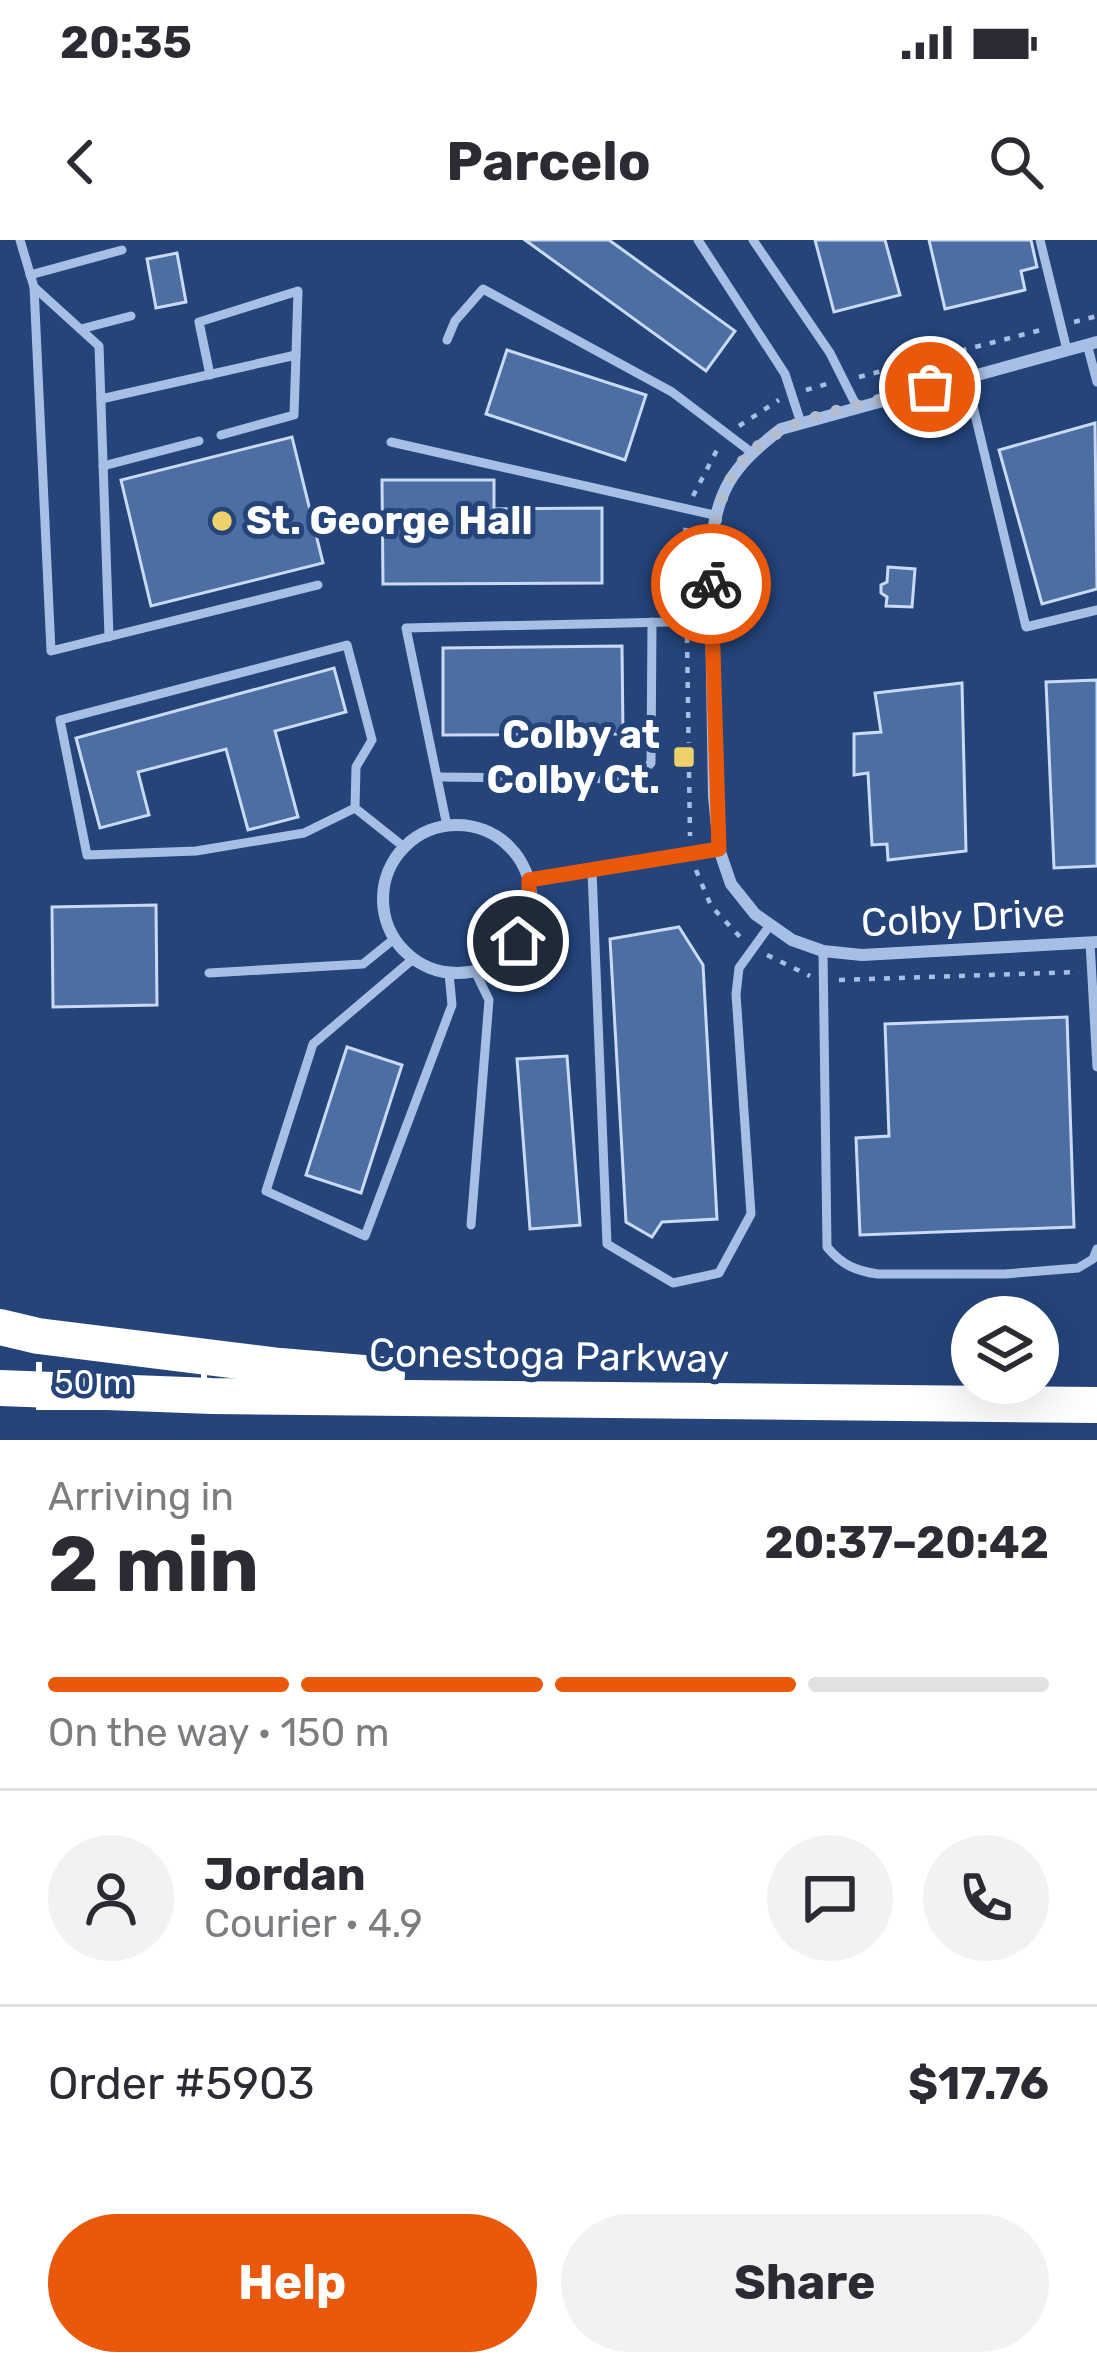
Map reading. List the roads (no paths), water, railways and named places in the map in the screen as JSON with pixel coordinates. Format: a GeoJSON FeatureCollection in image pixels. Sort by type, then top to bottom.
{"type":"FeatureCollection","features":[{"type":"Feature","properties":{"kind":"highway"},"geometry":{"type":"LineString","coordinates":[[0,1327],[38,1336],[280,1366],[508,1385],[562,1397]]}},
{"type":"Feature","properties":{"kind":"highway","name":"Conestoga Parkway"},"geometry":{"type":"LineString","coordinates":[[0,1388],[212,1396],[1097,1405]]}},
{"type":"Feature","properties":{"kind":"street","name":"Colby Drive"},"geometry":{"type":"LineString","coordinates":[[1092,343],[781,428],[730,476],[714,515],[711,620],[719,849],[731,884],[754,914],[791,940],[823,951],[862,955],[1094,942]]}},
{"type":"Feature","properties":{"kind":"street"},"geometry":{"type":"LineString","coordinates":[[447,826],[472,826],[496,836],[518,857],[529,880],[528,920],[518,941],[500,959],[475,971],[449,973],[413,959],[394,940],[384,916],[385,881],[404,847],[447,826]]}},
{"type":"Feature","properties":{"kind":"street"},"geometry":{"type":"LineString","coordinates":[[529,880],[719,849]]}},
{"type":"Feature","properties":{"kind":"lane"},"geometry":{"type":"LineString","coordinates":[[20,240],[34,287],[51,651],[318,585]]}},
{"type":"Feature","properties":{"kind":"lane"},"geometry":{"type":"LineString","coordinates":[[698,240],[785,374],[801,423]]}},
{"type":"Feature","properties":{"kind":"lane"},"geometry":{"type":"LineString","coordinates":[[753,240],[830,353],[857,407]]}},
{"type":"Feature","properties":{"kind":"lane"},"geometry":{"type":"LineString","coordinates":[[1040,240],[1067,350]]}},
{"type":"Feature","properties":{"kind":"lane"},"geometry":{"type":"LineString","coordinates":[[31,275],[122,250]]}},
{"type":"Feature","properties":{"kind":"lane"},"geometry":{"type":"LineString","coordinates":[[34,287],[99,346],[109,637]]}},
{"type":"Feature","properties":{"kind":"lane"},"geometry":{"type":"LineString","coordinates":[[447,340],[455,321],[483,289],[672,392],[751,452]]}},
{"type":"Feature","properties":{"kind":"lane"},"geometry":{"type":"LineString","coordinates":[[210,375],[199,322],[298,291],[294,415],[221,435]]}},
{"type":"Feature","properties":{"kind":"lane"},"geometry":{"type":"LineString","coordinates":[[81,329],[131,316]]}},
{"type":"Feature","properties":{"kind":"lane"},"geometry":{"type":"LineString","coordinates":[[1092,343],[1097,382]]}},
{"type":"Feature","properties":{"kind":"lane"},"geometry":{"type":"LineString","coordinates":[[101,399],[296,356]]}},
{"type":"Feature","properties":{"kind":"lane"},"geometry":{"type":"LineString","coordinates":[[966,377],[1026,627],[1097,610]]}},
{"type":"Feature","properties":{"kind":"lane"},"geometry":{"type":"LineString","coordinates":[[104,466],[199,441]]}},
{"type":"Feature","properties":{"kind":"lane"},"geometry":{"type":"LineString","coordinates":[[391,442],[714,515]]}},
{"type":"Feature","properties":{"kind":"lane"},"geometry":{"type":"LineString","coordinates":[[447,826],[406,628],[711,620]]}},
{"type":"Feature","properties":{"kind":"lane"},"geometry":{"type":"LineString","coordinates":[[438,777],[635,778],[651,763],[652,622]]}},
{"type":"Feature","properties":{"kind":"lane"},"geometry":{"type":"LineString","coordinates":[[346,645],[372,740],[356,766],[355,808],[304,833],[196,851],[87,855],[60,720],[346,645]]}},
{"type":"Feature","properties":{"kind":"lane"},"geometry":{"type":"LineString","coordinates":[[355,808],[404,847]]}},
{"type":"Feature","properties":{"kind":"lane"},"geometry":{"type":"LineString","coordinates":[[592,871],[608,1244],[673,1283],[719,1273],[751,1214],[736,994],[739,968],[770,925]]}},
{"type":"Feature","properties":{"kind":"lane"},"geometry":{"type":"LineString","coordinates":[[209,973],[362,964],[394,940]]}},
{"type":"Feature","properties":{"kind":"lane"},"geometry":{"type":"LineString","coordinates":[[1094,942],[1097,1067]]}},
{"type":"Feature","properties":{"kind":"lane"},"geometry":{"type":"LineString","coordinates":[[823,951],[827,1247],[838,1261],[878,1274],[1005,1274],[1078,1268],[1097,1250]]}},
{"type":"Feature","properties":{"kind":"lane"},"geometry":{"type":"LineString","coordinates":[[413,959],[313,1044],[266,1191],[365,1236],[452,1005],[449,973]]}},
{"type":"Feature","properties":{"kind":"lane"},"geometry":{"type":"LineString","coordinates":[[471,1226],[489,1000],[475,971]]}},
{"type":"Feature","properties":{"kind":"place","name":"St. George Hall"},"geometry":{"type":"Point","coordinates":[222,521]}},
{"type":"Feature","properties":{"kind":"place","name":"Colby at Colby Ct."},"geometry":{"type":"Point","coordinates":[684,757]}}]}
